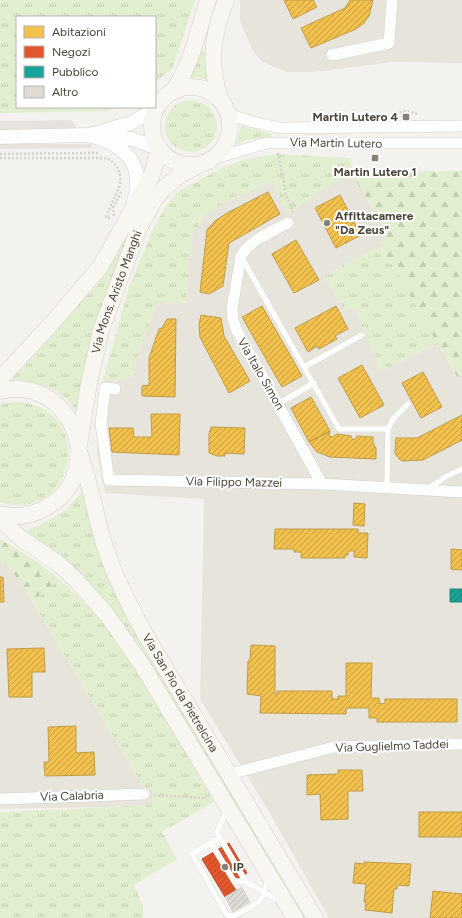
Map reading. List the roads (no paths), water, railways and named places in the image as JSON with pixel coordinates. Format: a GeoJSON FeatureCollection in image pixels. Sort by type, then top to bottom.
{"type":"FeatureCollection","features":[{"type":"Feature","properties":{"kind":"main road"},"geometry":{"type":"LineString","coordinates":[[173,92],[192,56],[208,0]]}},
{"type":"Feature","properties":{"kind":"main road"},"geometry":{"type":"LineString","coordinates":[[220,99],[212,93],[198,88],[188,87],[173,92],[163,99],[156,109],[152,122],[152,131],[159,149],[168,158],[177,163],[188,165],[206,162],[221,152],[227,142],[230,125],[228,114],[220,99],[214,74],[212,52],[218,23],[226,0]]}},
{"type":"Feature","properties":{"kind":"main road","name":"Via Mons. Aristo Manghi"},"geometry":{"type":"LineString","coordinates":[[0,379],[93,276],[112,247],[151,177],[159,149]]}},
{"type":"Feature","properties":{"kind":"main road","name":"Via Mons. Aristo Manghi"},"geometry":{"type":"LineString","coordinates":[[0,514],[22,516],[39,511],[54,502],[71,482],[77,467],[89,383],[101,330],[139,228],[155,199],[164,188],[180,175],[206,162]]}},
{"type":"Feature","properties":{"kind":"main road","name":"Via San Pio da Pietrelcina"},"geometry":{"type":"LineString","coordinates":[[0,391],[23,390],[38,393],[51,400],[62,409],[71,421],[76,434],[104,544],[127,600],[149,641],[315,918]]}},
{"type":"Feature","properties":{"kind":"main road","name":"Via San Pio da Pietrelcina"},"geometry":{"type":"LineString","coordinates":[[0,520],[23,540],[59,564],[82,586],[107,615],[142,665],[291,912]]}},
{"type":"Feature","properties":{"kind":"street"},"geometry":{"type":"LineString","coordinates":[[332,55],[389,43],[392,0]]}},
{"type":"Feature","properties":{"kind":"street"},"geometry":{"type":"LineString","coordinates":[[93,136],[131,123],[156,109]]}},
{"type":"Feature","properties":{"kind":"street","name":"Via Martin Lutero"},"geometry":{"type":"LineString","coordinates":[[228,114],[280,128],[462,126]]}},
{"type":"Feature","properties":{"kind":"street"},"geometry":{"type":"LineString","coordinates":[[93,136],[118,147],[126,154],[135,166],[137,180],[133,208]]}},
{"type":"Feature","properties":{"kind":"street"},"geometry":{"type":"LineString","coordinates":[[0,137],[93,136],[132,139],[159,149]]}},
{"type":"Feature","properties":{"kind":"street","name":"Via Martin Lutero"},"geometry":{"type":"LineString","coordinates":[[206,162],[267,143],[462,143]]}},
{"type":"Feature","properties":{"kind":"street"},"geometry":{"type":"LineString","coordinates":[[241,256],[256,240],[288,223]]}},
{"type":"Feature","properties":{"kind":"street","name":"Via Italo Simon"},"geometry":{"type":"LineString","coordinates":[[241,256],[232,309],[234,325],[322,484]]}},
{"type":"Feature","properties":{"kind":"street","name":"Via Filippo Mazzei"},"geometry":{"type":"LineString","coordinates":[[115,389],[105,388],[101,424],[109,480],[322,484],[462,492]]}},
{"type":"Feature","properties":{"kind":"street","name":"Via Guglielmo Taddei"},"geometry":{"type":"LineString","coordinates":[[229,774],[334,747],[462,744]]}},
{"type":"Feature","properties":{"kind":"street","name":"Via Calabria"},"geometry":{"type":"LineString","coordinates":[[0,799],[144,794]]}},
{"type":"Feature","properties":{"kind":"lane"},"geometry":{"type":"LineString","coordinates":[[241,256],[339,429],[388,429]]}},
{"type":"Feature","properties":{"kind":"lane"},"geometry":{"type":"LineString","coordinates":[[304,367],[362,335]]}},
{"type":"Feature","properties":{"kind":"lane"},"geometry":{"type":"LineString","coordinates":[[278,404],[314,383]]}},
{"type":"Feature","properties":{"kind":"lane"},"geometry":{"type":"LineString","coordinates":[[387,487],[388,429],[393,419],[408,404]]}},
{"type":"Feature","properties":{"kind":"lane"},"geometry":{"type":"LineString","coordinates":[[427,489],[447,476],[462,469]]}},
{"type":"Feature","properties":{"kind":"lane"},"geometry":{"type":"LineString","coordinates":[[226,802],[218,836],[211,843],[192,854],[226,915],[234,916],[260,901],[266,893],[268,873]]}},
{"type":"Feature","properties":{"kind":"lane"},"geometry":{"type":"LineString","coordinates":[[218,836],[246,882]]}},
{"type":"Feature","properties":{"kind":"lane"},"geometry":{"type":"LineString","coordinates":[[211,843],[234,881],[246,882],[266,893],[291,912]]}},
{"type":"Feature","properties":{"kind":"place","name":"Martin Lutero 4"},"geometry":{"type":"Point","coordinates":[406,117]}},
{"type":"Feature","properties":{"kind":"place","name":"Martin Lutero 1"},"geometry":{"type":"Point","coordinates":[375,158]}},
{"type":"Feature","properties":{"kind":"place","name":"Affittacamere \"Da Zeus\""},"geometry":{"type":"Point","coordinates":[327,223]}},
{"type":"Feature","properties":{"kind":"place","name":"IP"},"geometry":{"type":"Point","coordinates":[225,867]}}]}
